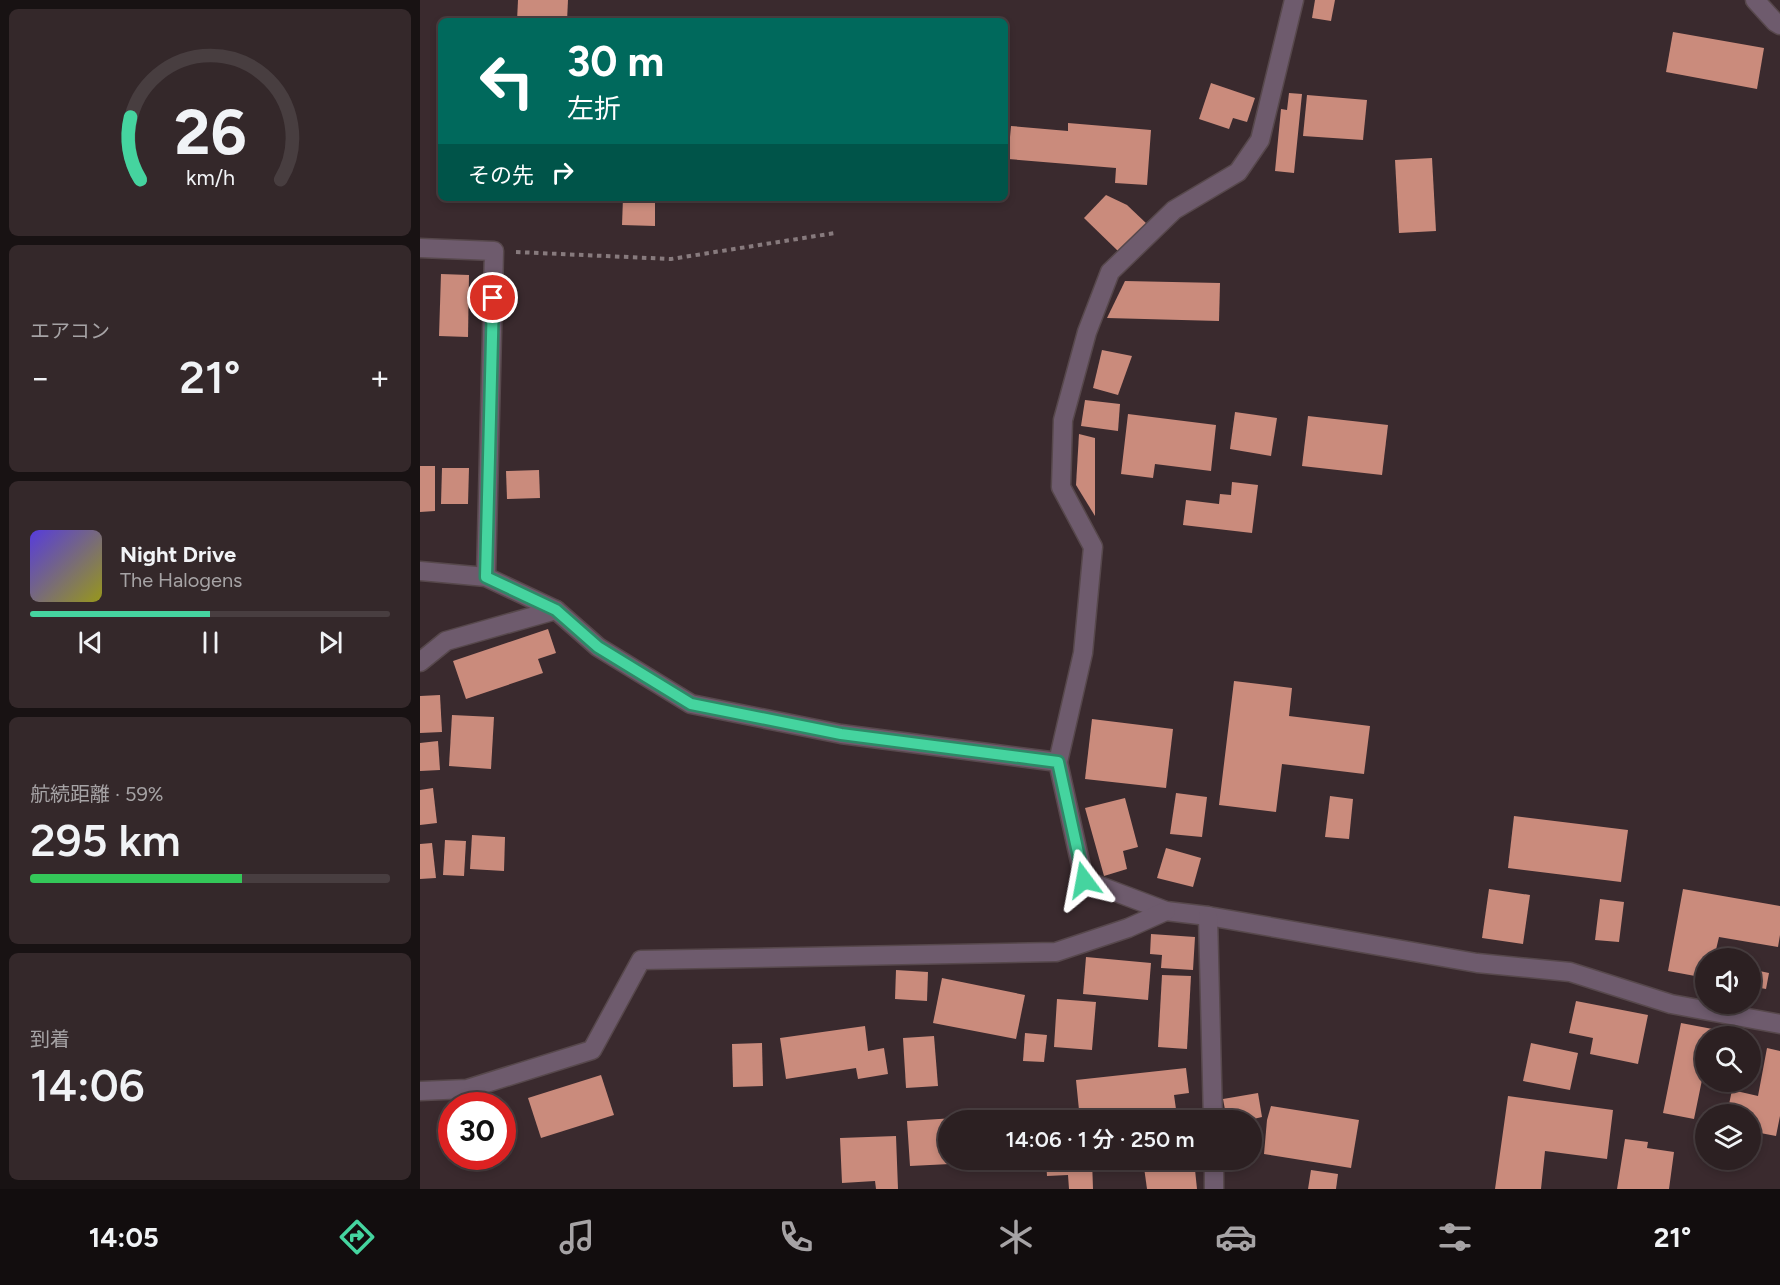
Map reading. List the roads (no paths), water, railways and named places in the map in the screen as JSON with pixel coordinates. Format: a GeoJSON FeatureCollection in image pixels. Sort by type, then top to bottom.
{"type":"FeatureCollection","features":[{"type":"Feature","properties":{"kind":"street"},"geometry":{"type":"LineString","coordinates":[[1294,0],[1260,140],[1238,172],[1173,210],[1110,272],[1087,332],[1063,420],[1061,487],[1093,547],[1083,653],[1058,762],[1084,880],[1166,911],[1208,916],[1477,963],[1570,972],[1671,1004],[1780,1024]]}},
{"type":"Feature","properties":{"kind":"street"},"geometry":{"type":"LineString","coordinates":[[1755,0],[1780,26]]}},
{"type":"Feature","properties":{"kind":"street"},"geometry":{"type":"LineString","coordinates":[[420,248],[494,251],[486,577]]}},
{"type":"Feature","properties":{"kind":"street"},"geometry":{"type":"LineString","coordinates":[[420,571],[486,577],[556,610],[598,647],[691,704],[841,734],[1058,762]]}},
{"type":"Feature","properties":{"kind":"street"},"geometry":{"type":"LineString","coordinates":[[420,662],[446,641],[556,610]]}},
{"type":"Feature","properties":{"kind":"street"},"geometry":{"type":"LineString","coordinates":[[420,1091],[467,1089],[592,1050],[640,960],[1056,952],[1128,928],[1166,911]]}},
{"type":"Feature","properties":{"kind":"street"},"geometry":{"type":"LineString","coordinates":[[1208,916],[1213,1110]]}},
{"type":"Feature","properties":{"kind":"street"},"geometry":{"type":"LineString","coordinates":[[1214,1170],[1214,1189]]}}]}
